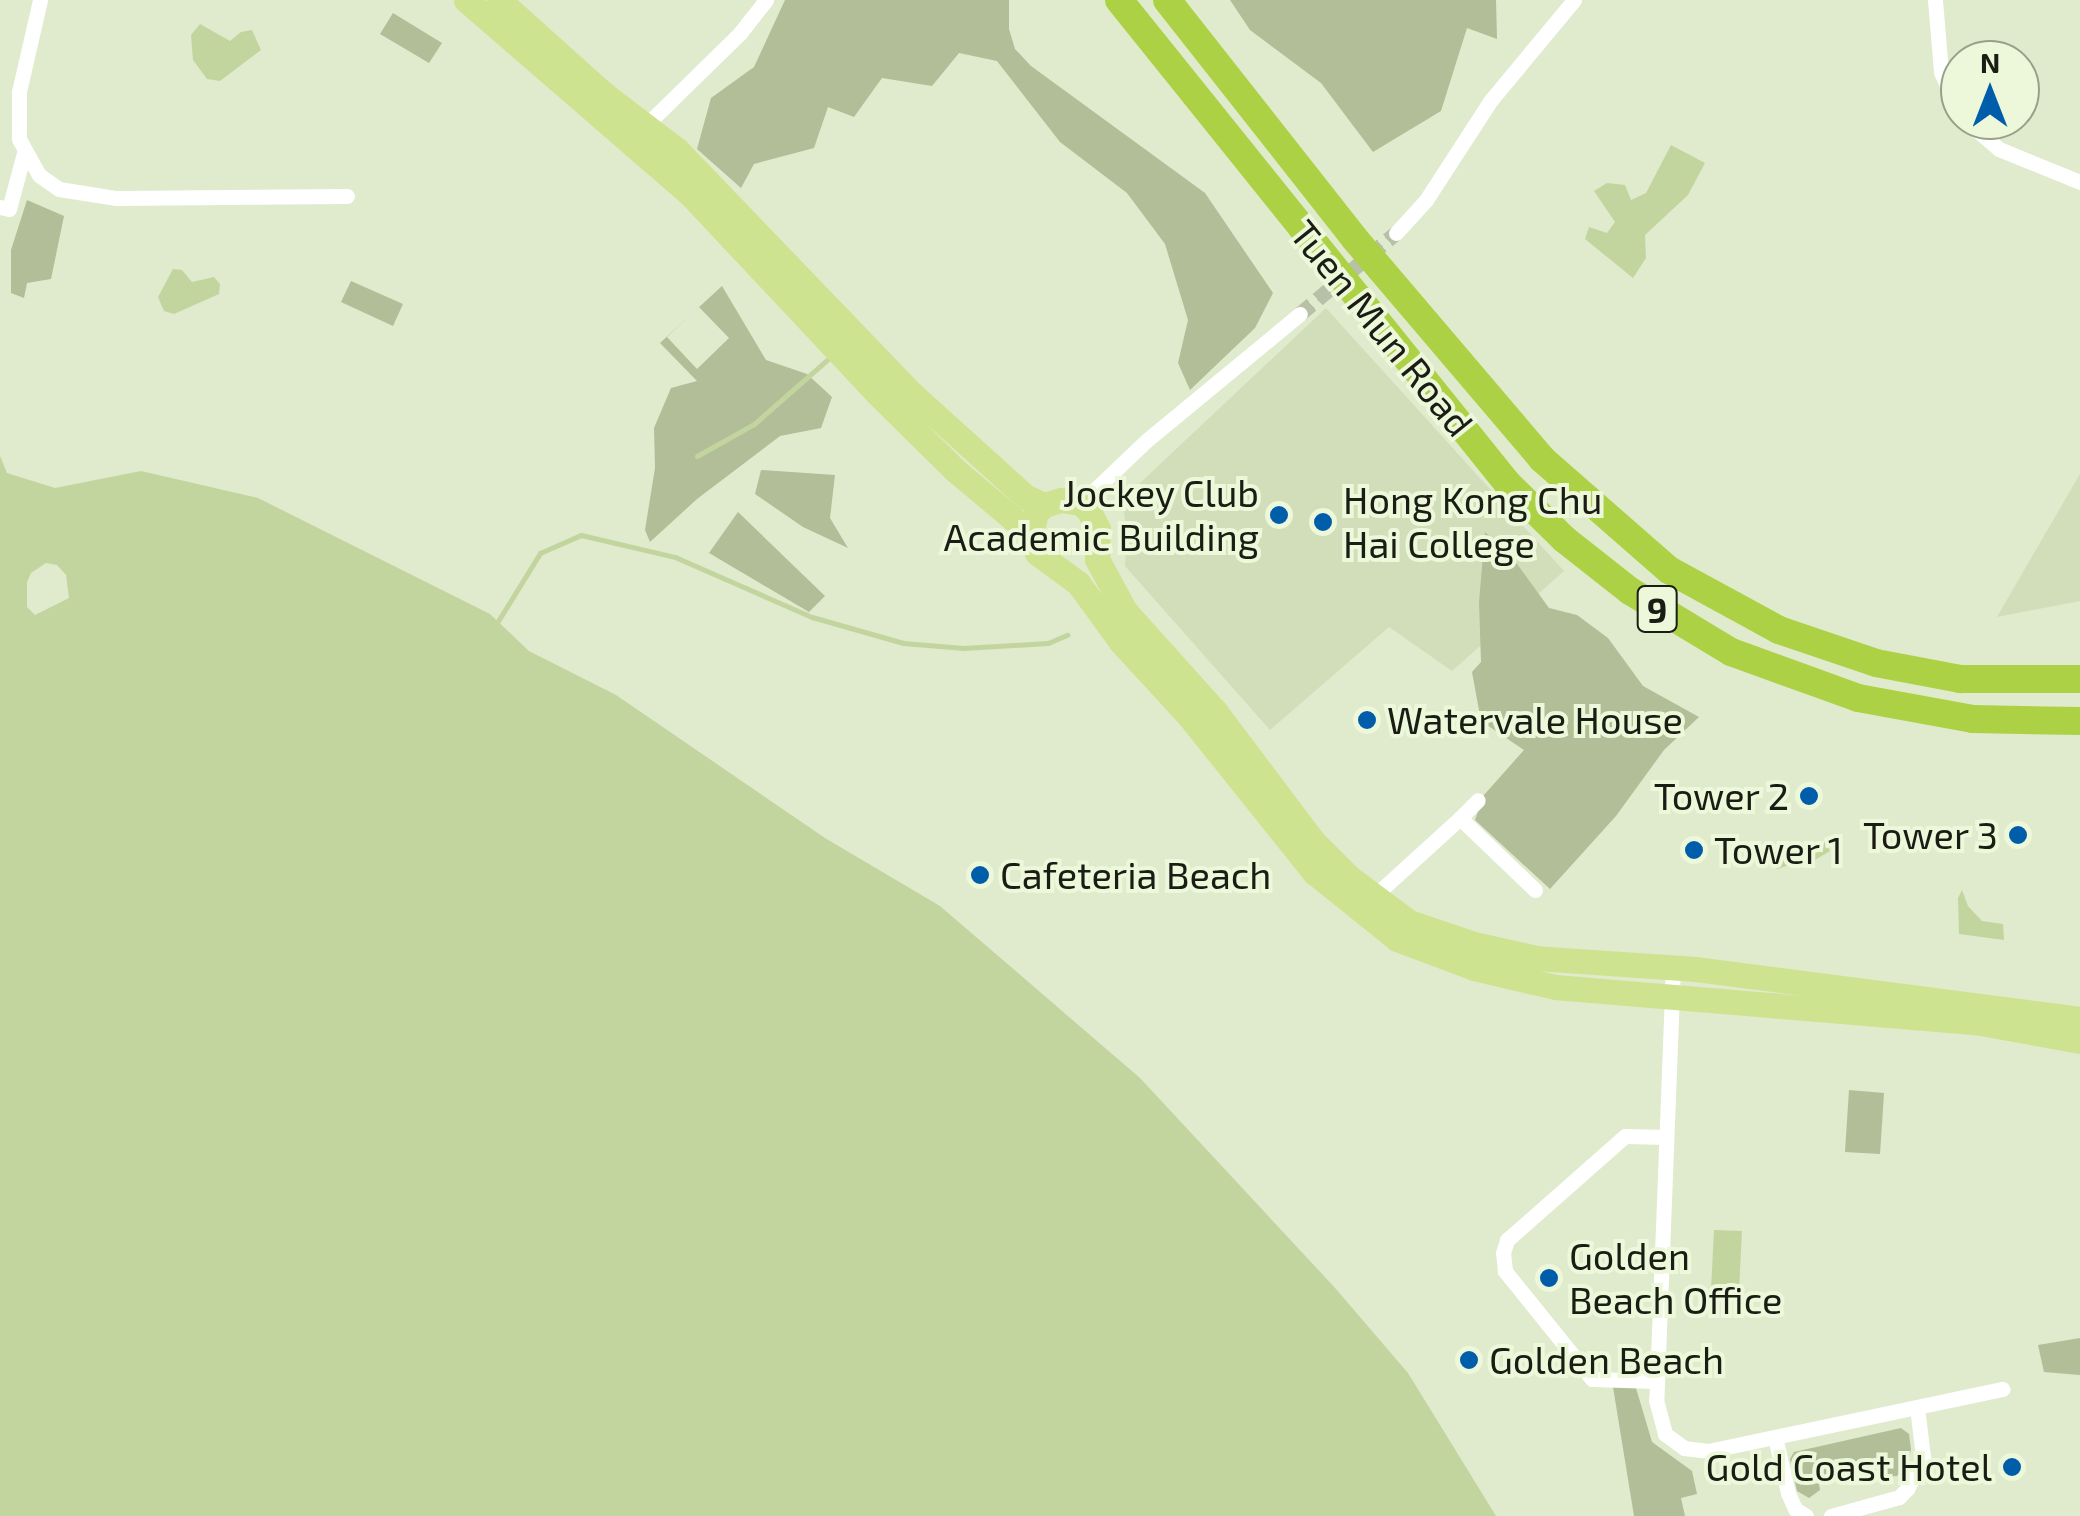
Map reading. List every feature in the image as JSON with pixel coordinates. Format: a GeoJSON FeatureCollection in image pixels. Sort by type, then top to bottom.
{"type":"FeatureCollection","features":[{"type":"Feature","properties":{"kind":"highway","name":"Tuen Mun Road"},"geometry":{"type":"LineString","coordinates":[[1119,0],[1507,483],[1564,539],[1630,591],[1731,652],[1858,698],[1973,719],[2080,721]]}},
{"type":"Feature","properties":{"kind":"highway","name":"Tuen Mun Road"},"geometry":{"type":"LineString","coordinates":[[1167,0],[1354,238],[1542,459],[1646,552],[1744,613],[1876,663],[1960,679],[2080,679]]}},
{"type":"Feature","properties":{"kind":"main road"},"geometry":{"type":"LineString","coordinates":[[466,0],[638,134],[706,178],[913,395],[1026,497],[1044,505],[1061,500],[1081,503],[1095,519],[1094,549],[1106,582],[1132,620],[1215,712],[1292,816],[1397,939],[1486,972],[1593,993],[1672,981],[2080,1019]]}},
{"type":"Feature","properties":{"kind":"main road"},"geometry":{"type":"LineString","coordinates":[[499,0],[638,134],[955,470],[1030,533],[1037,553],[1058,564],[1189,716],[1272,825],[1365,904],[1504,952],[1672,981],[1981,1023],[2080,1041]]}},
{"type":"Feature","properties":{"kind":"main road"},"geometry":{"type":"LineString","coordinates":[[1030,533],[1044,505]]}},
{"type":"Feature","properties":{"kind":"main road"},"geometry":{"type":"LineString","coordinates":[[1058,564],[1080,561],[1094,549]]}},
{"type":"Feature","properties":{"kind":"street"},"geometry":{"type":"LineString","coordinates":[[40,0],[18,92],[18,139],[39,175],[59,189],[116,198],[346,196]]}},
{"type":"Feature","properties":{"kind":"street"},"geometry":{"type":"LineString","coordinates":[[638,134],[740,34],[766,0]]}},
{"type":"Feature","properties":{"kind":"street"},"geometry":{"type":"LineString","coordinates":[[1396,234],[1426,200],[1491,100],[1574,0]]}},
{"type":"Feature","properties":{"kind":"street"},"geometry":{"type":"LineString","coordinates":[[1936,0],[1940,58]]}},
{"type":"Feature","properties":{"kind":"street"},"geometry":{"type":"LineString","coordinates":[[1988,140],[1999,149],[2080,182]]}},
{"type":"Feature","properties":{"kind":"street"},"geometry":{"type":"LineString","coordinates":[[0,207],[9,209],[24,152]]}},
{"type":"Feature","properties":{"kind":"street"},"geometry":{"type":"LineString","coordinates":[[1081,503],[1147,440],[1300,314]]}},
{"type":"Feature","properties":{"kind":"street"},"geometry":{"type":"LineString","coordinates":[[1365,904],[1478,800]]}},
{"type":"Feature","properties":{"kind":"street"},"geometry":{"type":"LineString","coordinates":[[1460,818],[1534,890]]}},
{"type":"Feature","properties":{"kind":"street"},"geometry":{"type":"LineString","coordinates":[[1672,981],[1656,1381],[1659,1423],[1684,1448],[1708,1450],[2004,1389]]}},
{"type":"Feature","properties":{"kind":"street"},"geometry":{"type":"LineString","coordinates":[[1656,1381],[1592,1380],[1505,1272],[1506,1240],[1625,1136],[1666,1137]]}},
{"type":"Feature","properties":{"kind":"street"},"geometry":{"type":"LineString","coordinates":[[1831,1516],[1899,1496],[1907,1489],[1923,1457],[1917,1407]]}},
{"type":"Feature","properties":{"kind":"street"},"geometry":{"type":"LineString","coordinates":[[1776,1437],[1788,1493],[1795,1508],[1806,1516]]}},
{"type":"Feature","properties":{"kind":"shaded area"},"geometry":{"type":"Polygon","coordinates":[[[785,0],[1009,0],[1009,29],[1015,49],[1031,66],[1205,193],[1273,293],[1255,328],[1190,390],[1178,363],[1188,320],[1165,244],[1127,193],[1060,142],[997,61],[959,53],[932,86],[882,78],[854,117],[828,107],[814,148],[754,164],[741,188],[697,149],[711,98],[754,67],[785,0]]]}},
{"type":"Feature","properties":{"kind":"shaded area"},"geometry":{"type":"Polygon","coordinates":[[[1230,0],[1496,0],[1497,39],[1467,28],[1441,111],[1373,152],[1321,83],[1250,30],[1230,0]]]}},
{"type":"Feature","properties":{"kind":"shaded area"},"geometry":{"type":"Polygon","coordinates":[[[393,13],[442,43],[429,63],[380,34],[393,13]]]}},
{"type":"Feature","properties":{"kind":"shaded area"},"geometry":{"type":"Polygon","coordinates":[[[200,24],[230,41],[241,32],[252,30],[261,50],[220,81],[207,79],[193,60],[191,35],[200,24]]]}},
{"type":"Feature","properties":{"kind":"shaded area"},"geometry":{"type":"Polygon","coordinates":[[[1671,145],[1705,163],[1688,195],[1645,235],[1646,258],[1633,278],[1585,239],[1589,227],[1607,233],[1615,222],[1594,191],[1607,183],[1625,185],[1631,200],[1646,193],[1671,145]]]}},
{"type":"Feature","properties":{"kind":"shaded area"},"geometry":{"type":"Polygon","coordinates":[[[27,200],[64,216],[51,279],[27,283],[24,298],[11,293],[11,250],[27,200]]]}},
{"type":"Feature","properties":{"kind":"shaded area"},"geometry":{"type":"Polygon","coordinates":[[[173,269],[182,270],[192,282],[214,277],[220,284],[219,294],[174,314],[164,311],[158,297],[173,269]]]}},
{"type":"Feature","properties":{"kind":"shaded area"},"geometry":{"type":"Polygon","coordinates":[[[351,281],[403,304],[393,326],[341,302],[351,281]]]}},
{"type":"Feature","properties":{"kind":"shaded area"},"geometry":{"type":"Polygon","coordinates":[[[722,286],[766,360],[807,374],[832,397],[821,428],[780,436],[697,499],[650,542],[645,530],[655,468],[654,428],[671,388],[697,381],[660,343],[691,314],[667,337],[697,369],[729,338],[699,307],[722,286]]]}},
{"type":"Feature","properties":{"kind":"shaded area","name":"Hong Kong Chu Hai College"},"geometry":{"type":"Polygon","coordinates":[[[1326,308],[1564,571],[1452,671],[1389,627],[1270,730],[1125,566],[1127,532],[1122,500],[1326,308]]]}},
{"type":"Feature","properties":{"kind":"shaded area"},"geometry":{"type":"Polygon","coordinates":[[[0,456],[7,473],[55,488],[141,471],[258,498],[490,614],[529,651],[616,695],[825,838],[940,906],[1140,1078],[1336,1289],[1408,1373],[1496,1516],[0,1516],[0,456]],[[46,563],[31,573],[27,582],[27,607],[35,615],[69,598],[66,575],[57,565],[46,563]]]}},
{"type":"Feature","properties":{"kind":"shaded area"},"geometry":{"type":"Polygon","coordinates":[[[761,470],[835,475],[830,518],[848,548],[803,527],[755,494],[761,470]]]}},
{"type":"Feature","properties":{"kind":"shaded area"},"geometry":{"type":"Polygon","coordinates":[[[2080,474],[2080,601],[1997,617],[2030,560],[2080,474]]]}},
{"type":"Feature","properties":{"kind":"shaded area"},"geometry":{"type":"Polygon","coordinates":[[[738,512],[825,596],[809,612],[709,553],[738,512]]]}},
{"type":"Feature","properties":{"kind":"shaded area"},"geometry":{"type":"Polygon","coordinates":[[[1485,532],[1512,557],[1549,608],[1577,615],[1608,638],[1643,686],[1699,717],[1664,750],[1616,816],[1550,889],[1475,820],[1484,795],[1524,750],[1481,721],[1472,672],[1481,662],[1479,602],[1485,532]]]}},
{"type":"Feature","properties":{"kind":"shaded area"},"geometry":{"type":"Polygon","coordinates":[[[1808,841],[1825,842],[1830,851],[1805,866],[1795,863],[1777,869],[1767,861],[1773,846],[1798,846],[1808,841]]]}},
{"type":"Feature","properties":{"kind":"shaded area"},"geometry":{"type":"Polygon","coordinates":[[[1962,890],[1968,906],[1982,921],[2003,924],[2004,940],[1959,934],[1958,898],[1962,890]]]}},
{"type":"Feature","properties":{"kind":"shaded area"},"geometry":{"type":"Polygon","coordinates":[[[1849,1090],[1884,1093],[1880,1154],[1845,1152],[1849,1090]]]}},
{"type":"Feature","properties":{"kind":"shaded area"},"geometry":{"type":"Polygon","coordinates":[[[1714,1230],[1742,1231],[1739,1292],[1711,1290],[1714,1230]]]}},
{"type":"Feature","properties":{"kind":"shaded area"},"geometry":{"type":"Polygon","coordinates":[[[2080,1338],[2080,1375],[2044,1372],[2038,1345],[2080,1338]]]}},
{"type":"Feature","properties":{"kind":"shaded area"},"geometry":{"type":"Polygon","coordinates":[[[1613,1387],[1636,1388],[1652,1442],[1692,1471],[1697,1494],[1681,1498],[1685,1516],[1634,1516],[1613,1387]]]}},
{"type":"Feature","properties":{"kind":"shaded area"},"geometry":{"type":"Polygon","coordinates":[[[1901,1428],[1909,1434],[1911,1449],[1908,1462],[1897,1476],[1869,1478],[1854,1471],[1818,1479],[1820,1490],[1809,1498],[1797,1491],[1790,1459],[1794,1452],[1901,1428]]]}},
{"type":"Feature","properties":{"kind":"waterway"},"geometry":{"type":"LineString","coordinates":[[697,456],[754,424],[828,359]]}},
{"type":"Feature","properties":{"kind":"waterway"},"geometry":{"type":"LineString","coordinates":[[495,626],[540,553],[581,535],[675,557],[812,617],[903,643],[964,648],[1048,643],[1067,635]]}},
{"type":"Feature","properties":{"kind":"tunnel"},"geometry":{"type":"LineString","coordinates":[[1300,314],[1396,233]]}},
{"type":"Feature","properties":{"kind":"place","name":"Jockey Club Academic Building"},"geometry":{"type":"Point","coordinates":[1279,515]}},
{"type":"Feature","properties":{"kind":"place","name":"Hong Kong Chu Hai College"},"geometry":{"type":"Point","coordinates":[1323,522]}},
{"type":"Feature","properties":{"kind":"place","name":"Watervale House"},"geometry":{"type":"Point","coordinates":[1367,720]}},
{"type":"Feature","properties":{"kind":"place","name":"Tower 2"},"geometry":{"type":"Point","coordinates":[1809,796]}},
{"type":"Feature","properties":{"kind":"place","name":"Tower 3"},"geometry":{"type":"Point","coordinates":[2018,835]}},
{"type":"Feature","properties":{"kind":"place","name":"Tower 1"},"geometry":{"type":"Point","coordinates":[1694,850]}},
{"type":"Feature","properties":{"kind":"place","name":"Cafeteria Beach"},"geometry":{"type":"Point","coordinates":[980,875]}},
{"type":"Feature","properties":{"kind":"place","name":"Golden Beach Office"},"geometry":{"type":"Point","coordinates":[1549,1278]}},
{"type":"Feature","properties":{"kind":"place","name":"Golden Beach"},"geometry":{"type":"Point","coordinates":[1469,1360]}},
{"type":"Feature","properties":{"kind":"place","name":"Gold Coast Hotel"},"geometry":{"type":"Point","coordinates":[2012,1467]}}]}
